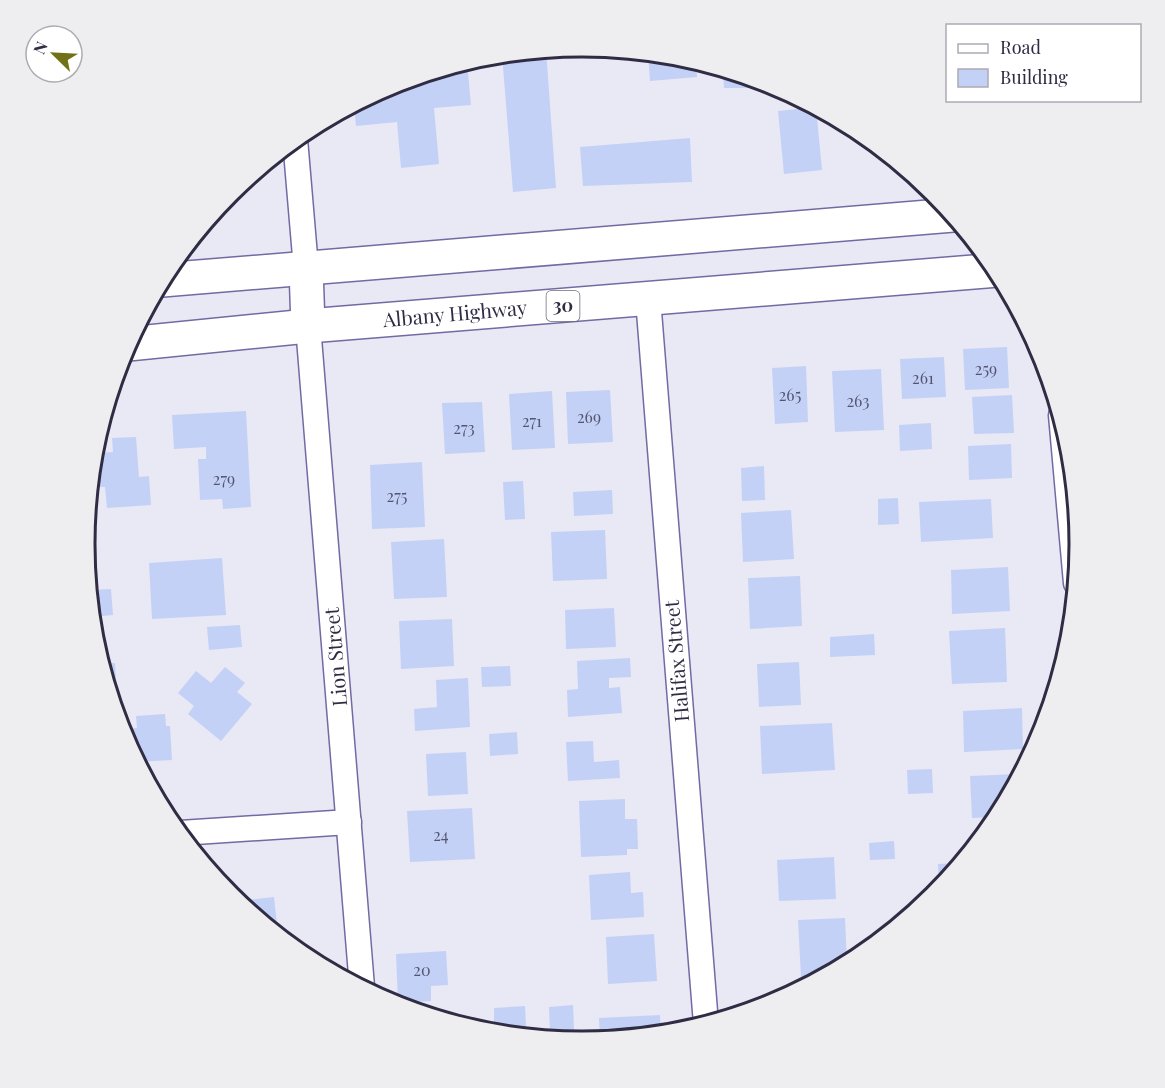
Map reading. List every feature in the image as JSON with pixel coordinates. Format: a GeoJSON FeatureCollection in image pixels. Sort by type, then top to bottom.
{"type":"FeatureCollection","features":[{"type":"Feature","properties":{"kind":"highway"},"geometry":{"type":"LineString","coordinates":[[174,279],[942,216]]}},
{"type":"Feature","properties":{"kind":"highway"},"geometry":{"type":"LineString","coordinates":[[306,268],[308,326]]}},
{"type":"Feature","properties":{"kind":"highway","name":"Albany Highway"},"geometry":{"type":"LineString","coordinates":[[140,343],[308,326],[986,271]]}},
{"type":"Feature","properties":{"kind":"street"},"geometry":{"type":"LineString","coordinates":[[296,151],[306,268]]}},
{"type":"Feature","properties":{"kind":"street","name":"Halifax Street"},"geometry":{"type":"LineString","coordinates":[[648,299],[705,1015]]}},
{"type":"Feature","properties":{"kind":"street","name":"Lion Street"},"geometry":{"type":"LineString","coordinates":[[308,326],[361,978]]}},
{"type":"Feature","properties":{"kind":"street"},"geometry":{"type":"LineString","coordinates":[[190,832],[349,822]]}},
{"type":"Feature","properties":{"kind":"building"},"geometry":{"type":"Polygon","coordinates":[[[547,58],[556,188],[513,192],[503,64],[547,58]]]}},
{"type":"Feature","properties":{"kind":"building"},"geometry":{"type":"Polygon","coordinates":[[[649,61],[697,71],[697,77],[650,81],[649,61]]]}},
{"type":"Feature","properties":{"kind":"building"},"geometry":{"type":"Polygon","coordinates":[[[468,71],[471,105],[434,108],[439,164],[401,168],[397,122],[356,126],[355,114],[367,107],[426,83],[468,71]]]}},
{"type":"Feature","properties":{"kind":"building"},"geometry":{"type":"Polygon","coordinates":[[[723,78],[753,88],[724,88],[723,78]]]}},
{"type":"Feature","properties":{"kind":"building"},"geometry":{"type":"Polygon","coordinates":[[[801,109],[817,117],[822,170],[784,174],[778,111],[801,109]]]}},
{"type":"Feature","properties":{"kind":"building"},"geometry":{"type":"Polygon","coordinates":[[[690,138],[692,182],[583,186],[580,147],[690,138]]]}},
{"type":"Feature","properties":{"kind":"building"},"geometry":{"type":"Polygon","coordinates":[[[1007,347],[1009,388],[965,390],[963,349],[1007,347]]]}},
{"type":"Feature","properties":{"kind":"building"},"geometry":{"type":"Polygon","coordinates":[[[944,357],[946,397],[902,399],[900,359],[944,357]]]}},
{"type":"Feature","properties":{"kind":"building"},"geometry":{"type":"Polygon","coordinates":[[[806,366],[808,422],[775,424],[772,368],[806,366]]]}},
{"type":"Feature","properties":{"kind":"building"},"geometry":{"type":"Polygon","coordinates":[[[881,369],[884,430],[835,432],[832,371],[881,369]]]}},
{"type":"Feature","properties":{"kind":"building"},"geometry":{"type":"Polygon","coordinates":[[[610,390],[613,442],[568,444],[566,392],[610,390]]]}},
{"type":"Feature","properties":{"kind":"building"},"geometry":{"type":"Polygon","coordinates":[[[552,391],[555,448],[512,450],[509,394],[552,391]]]}},
{"type":"Feature","properties":{"kind":"building"},"geometry":{"type":"Polygon","coordinates":[[[1012,395],[1014,433],[974,434],[972,397],[1012,395]]]}},
{"type":"Feature","properties":{"kind":"building"},"geometry":{"type":"Polygon","coordinates":[[[482,402],[485,452],[445,454],[442,403],[482,402]]]}},
{"type":"Feature","properties":{"kind":"building"},"geometry":{"type":"Polygon","coordinates":[[[246,411],[251,507],[223,509],[222,499],[200,500],[198,459],[206,459],[206,447],[174,449],[172,415],[246,411]]]}},
{"type":"Feature","properties":{"kind":"building"},"geometry":{"type":"Polygon","coordinates":[[[931,423],[932,449],[900,451],[899,425],[931,423]]]}},
{"type":"Feature","properties":{"kind":"building"},"geometry":{"type":"Polygon","coordinates":[[[136,437],[139,477],[149,476],[151,505],[107,508],[105,487],[99,487],[104,452],[113,452],[112,438],[136,437]]]}},
{"type":"Feature","properties":{"kind":"building"},"geometry":{"type":"Polygon","coordinates":[[[1011,444],[1012,478],[969,480],[968,446],[1011,444]]]}},
{"type":"Feature","properties":{"kind":"building"},"geometry":{"type":"Polygon","coordinates":[[[422,462],[425,527],[372,529],[370,465],[422,462]]]}},
{"type":"Feature","properties":{"kind":"building"},"geometry":{"type":"Polygon","coordinates":[[[764,466],[765,500],[742,501],[741,468],[764,466]]]}},
{"type":"Feature","properties":{"kind":"building"},"geometry":{"type":"Polygon","coordinates":[[[523,481],[525,519],[505,520],[503,482],[523,481]]]}},
{"type":"Feature","properties":{"kind":"building"},"geometry":{"type":"Polygon","coordinates":[[[612,490],[613,514],[574,516],[573,492],[612,490]]]}},
{"type":"Feature","properties":{"kind":"building"},"geometry":{"type":"Polygon","coordinates":[[[898,498],[899,524],[878,525],[878,499],[898,498]]]}},
{"type":"Feature","properties":{"kind":"building"},"geometry":{"type":"Polygon","coordinates":[[[991,499],[993,538],[921,542],[919,502],[991,499]]]}},
{"type":"Feature","properties":{"kind":"building"},"geometry":{"type":"Polygon","coordinates":[[[791,510],[794,559],[743,562],[741,513],[791,510]]]}},
{"type":"Feature","properties":{"kind":"building"},"geometry":{"type":"Polygon","coordinates":[[[605,530],[607,579],[553,581],[551,532],[605,530]]]}},
{"type":"Feature","properties":{"kind":"building"},"geometry":{"type":"Polygon","coordinates":[[[444,539],[447,597],[394,599],[391,542],[444,539]]]}},
{"type":"Feature","properties":{"kind":"building"},"geometry":{"type":"Polygon","coordinates":[[[222,558],[226,615],[152,619],[149,563],[222,558]]]}},
{"type":"Feature","properties":{"kind":"building"},"geometry":{"type":"Polygon","coordinates":[[[1008,567],[1010,611],[952,614],[951,570],[1008,567]]]}},
{"type":"Feature","properties":{"kind":"building"},"geometry":{"type":"Polygon","coordinates":[[[800,576],[802,626],[750,629],[748,578],[800,576]]]}},
{"type":"Feature","properties":{"kind":"building"},"geometry":{"type":"Polygon","coordinates":[[[111,589],[113,615],[101,616],[98,590],[111,589]]]}},
{"type":"Feature","properties":{"kind":"building"},"geometry":{"type":"Polygon","coordinates":[[[614,608],[616,647],[566,649],[565,610],[614,608]]]}},
{"type":"Feature","properties":{"kind":"building"},"geometry":{"type":"Polygon","coordinates":[[[452,619],[454,666],[401,669],[399,621],[452,619]]]}},
{"type":"Feature","properties":{"kind":"building"},"geometry":{"type":"Polygon","coordinates":[[[240,625],[242,647],[209,650],[207,627],[240,625]]]}},
{"type":"Feature","properties":{"kind":"building"},"geometry":{"type":"Polygon","coordinates":[[[1005,628],[1007,682],[952,684],[949,631],[1005,628]]]}},
{"type":"Feature","properties":{"kind":"building"},"geometry":{"type":"Polygon","coordinates":[[[874,634],[875,655],[830,657],[830,637],[874,634]]]}},
{"type":"Feature","properties":{"kind":"building"},"geometry":{"type":"Polygon","coordinates":[[[630,658],[631,677],[609,678],[609,688],[620,687],[622,713],[568,717],[567,690],[578,689],[577,661],[630,658]]]}},
{"type":"Feature","properties":{"kind":"building"},"geometry":{"type":"Polygon","coordinates":[[[799,662],[801,705],[759,707],[757,664],[799,662]]]}},
{"type":"Feature","properties":{"kind":"building"},"geometry":{"type":"Polygon","coordinates":[[[110,663],[115,663],[116,685],[112,670],[110,663]]]}},
{"type":"Feature","properties":{"kind":"building"},"geometry":{"type":"Polygon","coordinates":[[[510,666],[511,686],[482,687],[481,667],[510,666]]]}},
{"type":"Feature","properties":{"kind":"building"},"geometry":{"type":"Polygon","coordinates":[[[225,667],[245,683],[237,692],[252,704],[221,741],[188,714],[194,706],[178,693],[196,671],[211,683],[225,667]]]}},
{"type":"Feature","properties":{"kind":"building"},"geometry":{"type":"Polygon","coordinates":[[[468,678],[470,727],[415,731],[414,709],[437,707],[436,680],[468,678]]]}},
{"type":"Feature","properties":{"kind":"building"},"geometry":{"type":"Polygon","coordinates":[[[1022,708],[1023,749],[964,752],[963,711],[1022,708]]]}},
{"type":"Feature","properties":{"kind":"building"},"geometry":{"type":"Polygon","coordinates":[[[165,714],[166,726],[170,726],[172,760],[147,761],[132,728],[137,728],[136,716],[165,714]]]}},
{"type":"Feature","properties":{"kind":"building"},"geometry":{"type":"Polygon","coordinates":[[[832,723],[835,770],[762,774],[760,726],[832,723]]]}},
{"type":"Feature","properties":{"kind":"building"},"geometry":{"type":"Polygon","coordinates":[[[517,732],[518,754],[490,756],[489,734],[517,732]]]}},
{"type":"Feature","properties":{"kind":"building"},"geometry":{"type":"Polygon","coordinates":[[[593,741],[594,762],[619,760],[620,778],[568,781],[566,742],[593,741]]]}},
{"type":"Feature","properties":{"kind":"building"},"geometry":{"type":"Polygon","coordinates":[[[466,752],[468,794],[428,796],[426,754],[466,752]]]}},
{"type":"Feature","properties":{"kind":"building"},"geometry":{"type":"Polygon","coordinates":[[[932,769],[933,793],[908,794],[907,770],[932,769]]]}},
{"type":"Feature","properties":{"kind":"building"},"geometry":{"type":"Polygon","coordinates":[[[1011,774],[985,817],[972,818],[970,776],[1011,774]]]}},
{"type":"Feature","properties":{"kind":"building"},"geometry":{"type":"Polygon","coordinates":[[[625,799],[625,819],[637,819],[638,849],[627,849],[627,855],[581,857],[579,801],[625,799]]]}},
{"type":"Feature","properties":{"kind":"building"},"geometry":{"type":"Polygon","coordinates":[[[472,808],[475,859],[410,862],[407,811],[472,808]]]}},
{"type":"Feature","properties":{"kind":"building"},"geometry":{"type":"Polygon","coordinates":[[[894,841],[895,859],[870,860],[869,843],[894,841]]]}},
{"type":"Feature","properties":{"kind":"building"},"geometry":{"type":"Polygon","coordinates":[[[834,857],[836,899],[779,901],[777,860],[834,857]]]}},
{"type":"Feature","properties":{"kind":"building"},"geometry":{"type":"Polygon","coordinates":[[[950,863],[938,876],[938,864],[950,863]]]}},
{"type":"Feature","properties":{"kind":"building"},"geometry":{"type":"Polygon","coordinates":[[[630,872],[631,893],[643,892],[644,917],[591,920],[589,875],[630,872]]]}},
{"type":"Feature","properties":{"kind":"building"},"geometry":{"type":"Polygon","coordinates":[[[274,897],[277,923],[261,910],[250,900],[274,897]]]}},
{"type":"Feature","properties":{"kind":"building"},"geometry":{"type":"Polygon","coordinates":[[[845,918],[847,953],[806,977],[801,977],[798,920],[845,918]]]}},
{"type":"Feature","properties":{"kind":"building"},"geometry":{"type":"Polygon","coordinates":[[[654,934],[657,981],[608,984],[606,937],[654,934]]]}},
{"type":"Feature","properties":{"kind":"building"},"geometry":{"type":"Polygon","coordinates":[[[446,951],[448,985],[431,986],[431,1001],[417,1002],[398,995],[396,954],[446,951]]]}},
{"type":"Feature","properties":{"kind":"building"},"geometry":{"type":"Polygon","coordinates":[[[573,1005],[574,1030],[550,1030],[549,1007],[573,1005]]]}},
{"type":"Feature","properties":{"kind":"building"},"geometry":{"type":"Polygon","coordinates":[[[525,1006],[526,1027],[494,1023],[494,1008],[525,1006]]]}},
{"type":"Feature","properties":{"kind":"building"},"geometry":{"type":"Polygon","coordinates":[[[660,1015],[661,1025],[600,1030],[599,1018],[660,1015]]]}}]}
